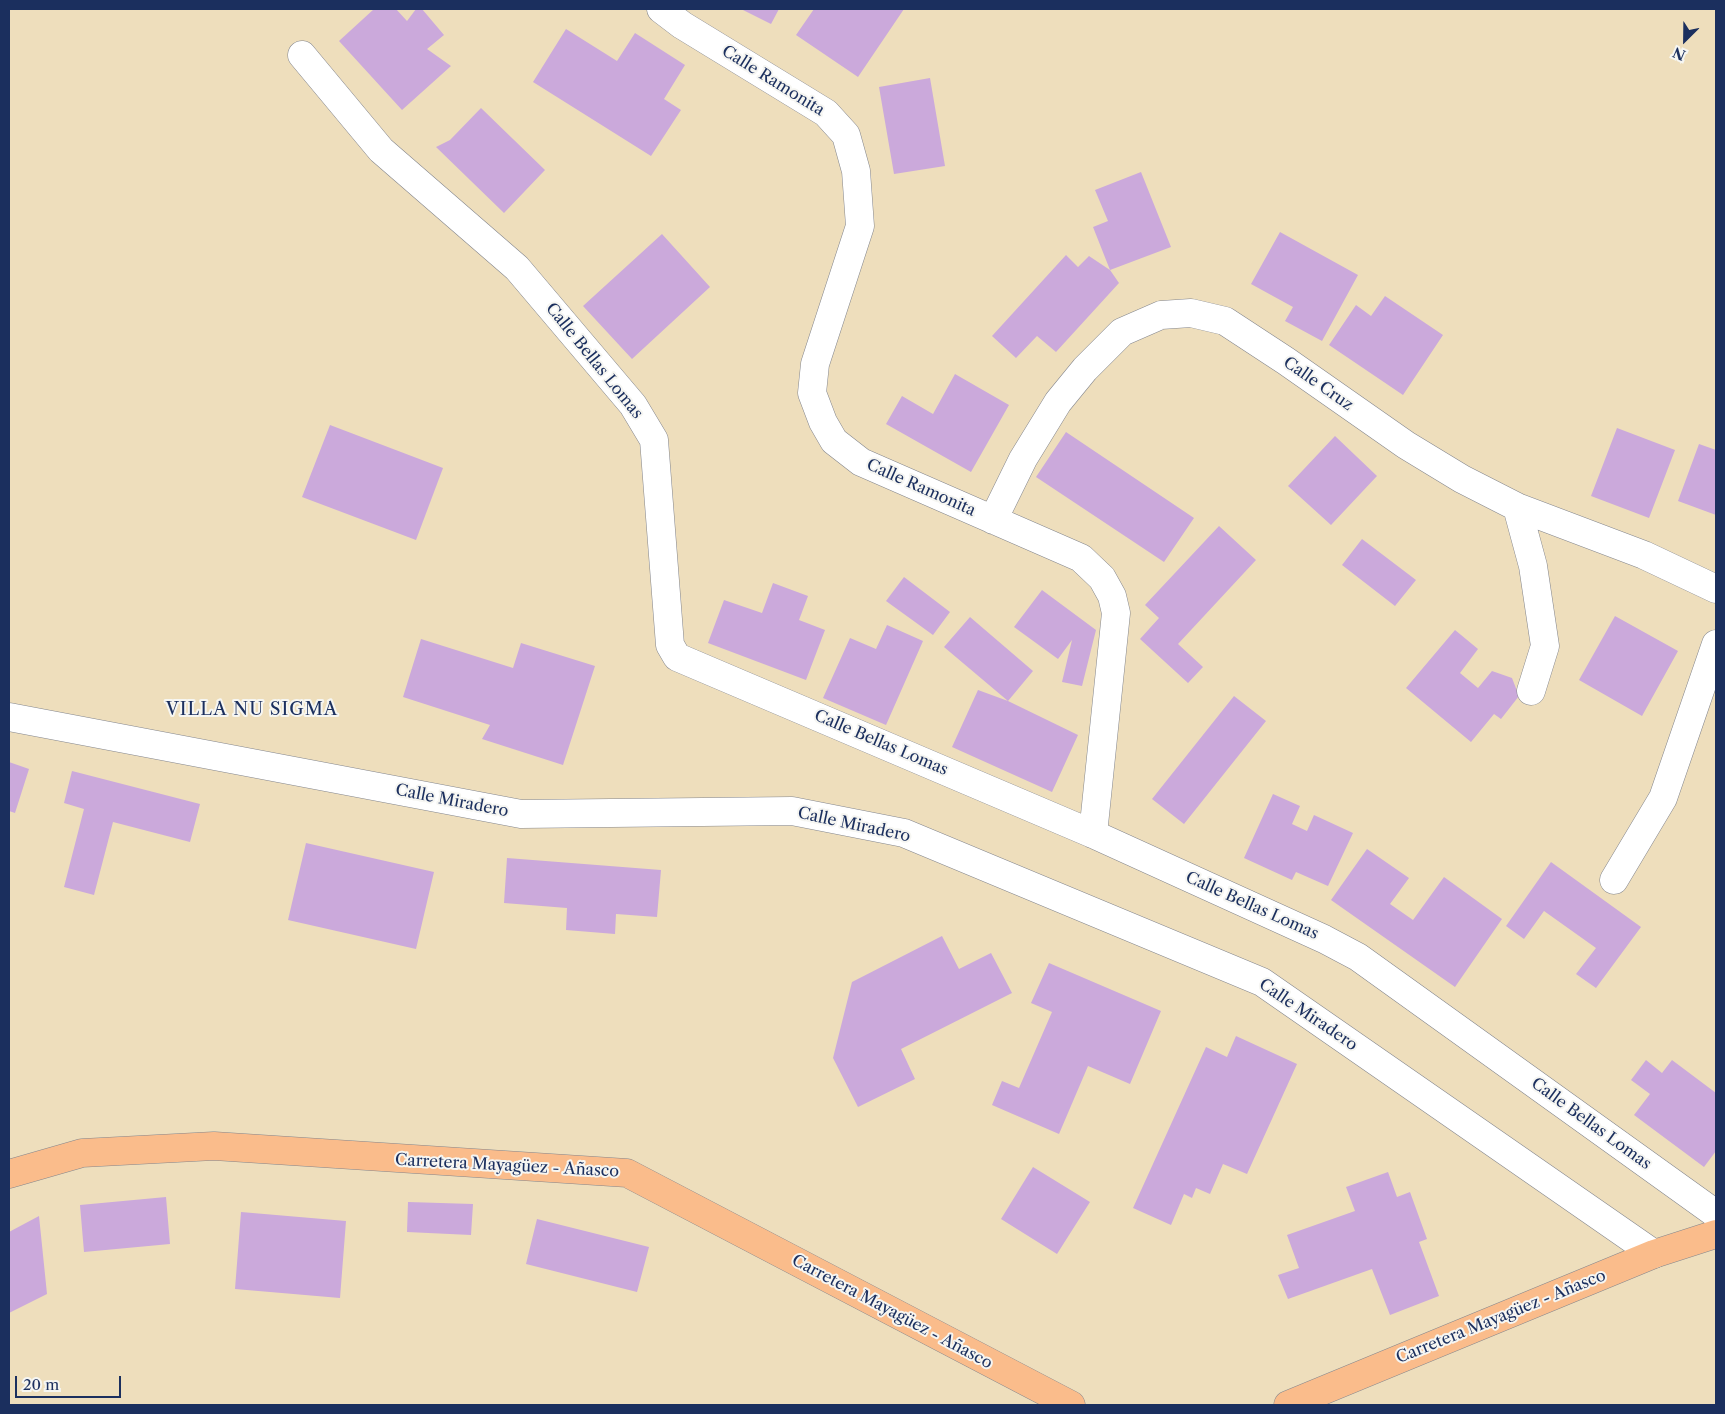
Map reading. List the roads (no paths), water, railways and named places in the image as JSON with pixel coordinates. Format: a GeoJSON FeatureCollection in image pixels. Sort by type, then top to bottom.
{"type":"FeatureCollection","features":[{"type":"Feature","properties":{"kind":"main road","name":"Carretera Mayagüez - Añasco"},"geometry":{"type":"LineString","coordinates":[[9,1174],[82,1153],[214,1146],[626,1173],[1071,1405]]}},
{"type":"Feature","properties":{"kind":"main road","name":"Carretera Mayagüez - Añasco"},"geometry":{"type":"LineString","coordinates":[[1288,1405],[1654,1254],[1716,1234]]}},
{"type":"Feature","properties":{"kind":"street","name":"Calle Ramonita"},"geometry":{"type":"LineString","coordinates":[[661,9],[682,25],[826,113],[846,135],[856,171],[860,226],[815,364],[812,393],[823,422],[834,441],[861,462],[1081,558],[1102,578],[1112,596],[1116,613],[1093,834]]}},
{"type":"Feature","properties":{"kind":"street","name":"Calle Bellas Lomas"},"geometry":{"type":"LineString","coordinates":[[302,55],[381,150],[517,268],[633,405],[654,440],[670,645],[677,657],[1093,834],[1324,938],[1358,957],[1716,1214]]}},
{"type":"Feature","properties":{"kind":"street","name":"Calle Cruz"},"geometry":{"type":"LineString","coordinates":[[993,520],[1023,459],[1058,402],[1085,369],[1122,332],[1160,315],[1191,313],[1225,321],[1406,445],[1462,479],[1517,507],[1644,555],[1716,589]]}},
{"type":"Feature","properties":{"kind":"street"},"geometry":{"type":"LineString","coordinates":[[1517,507],[1534,566],[1545,646],[1531,691]]}},
{"type":"Feature","properties":{"kind":"street"},"geometry":{"type":"LineString","coordinates":[[1614,880],[1663,798],[1716,644]]}},
{"type":"Feature","properties":{"kind":"street","name":"Calle Miradero"},"geometry":{"type":"LineString","coordinates":[[9,717],[521,814],[792,811],[904,833],[1262,982],[1654,1254]]}},
{"type":"Feature","properties":{"kind":"district","name":"VILLA NU SIGMA"},"geometry":{"type":"Point","coordinates":[252,710]}}]}
